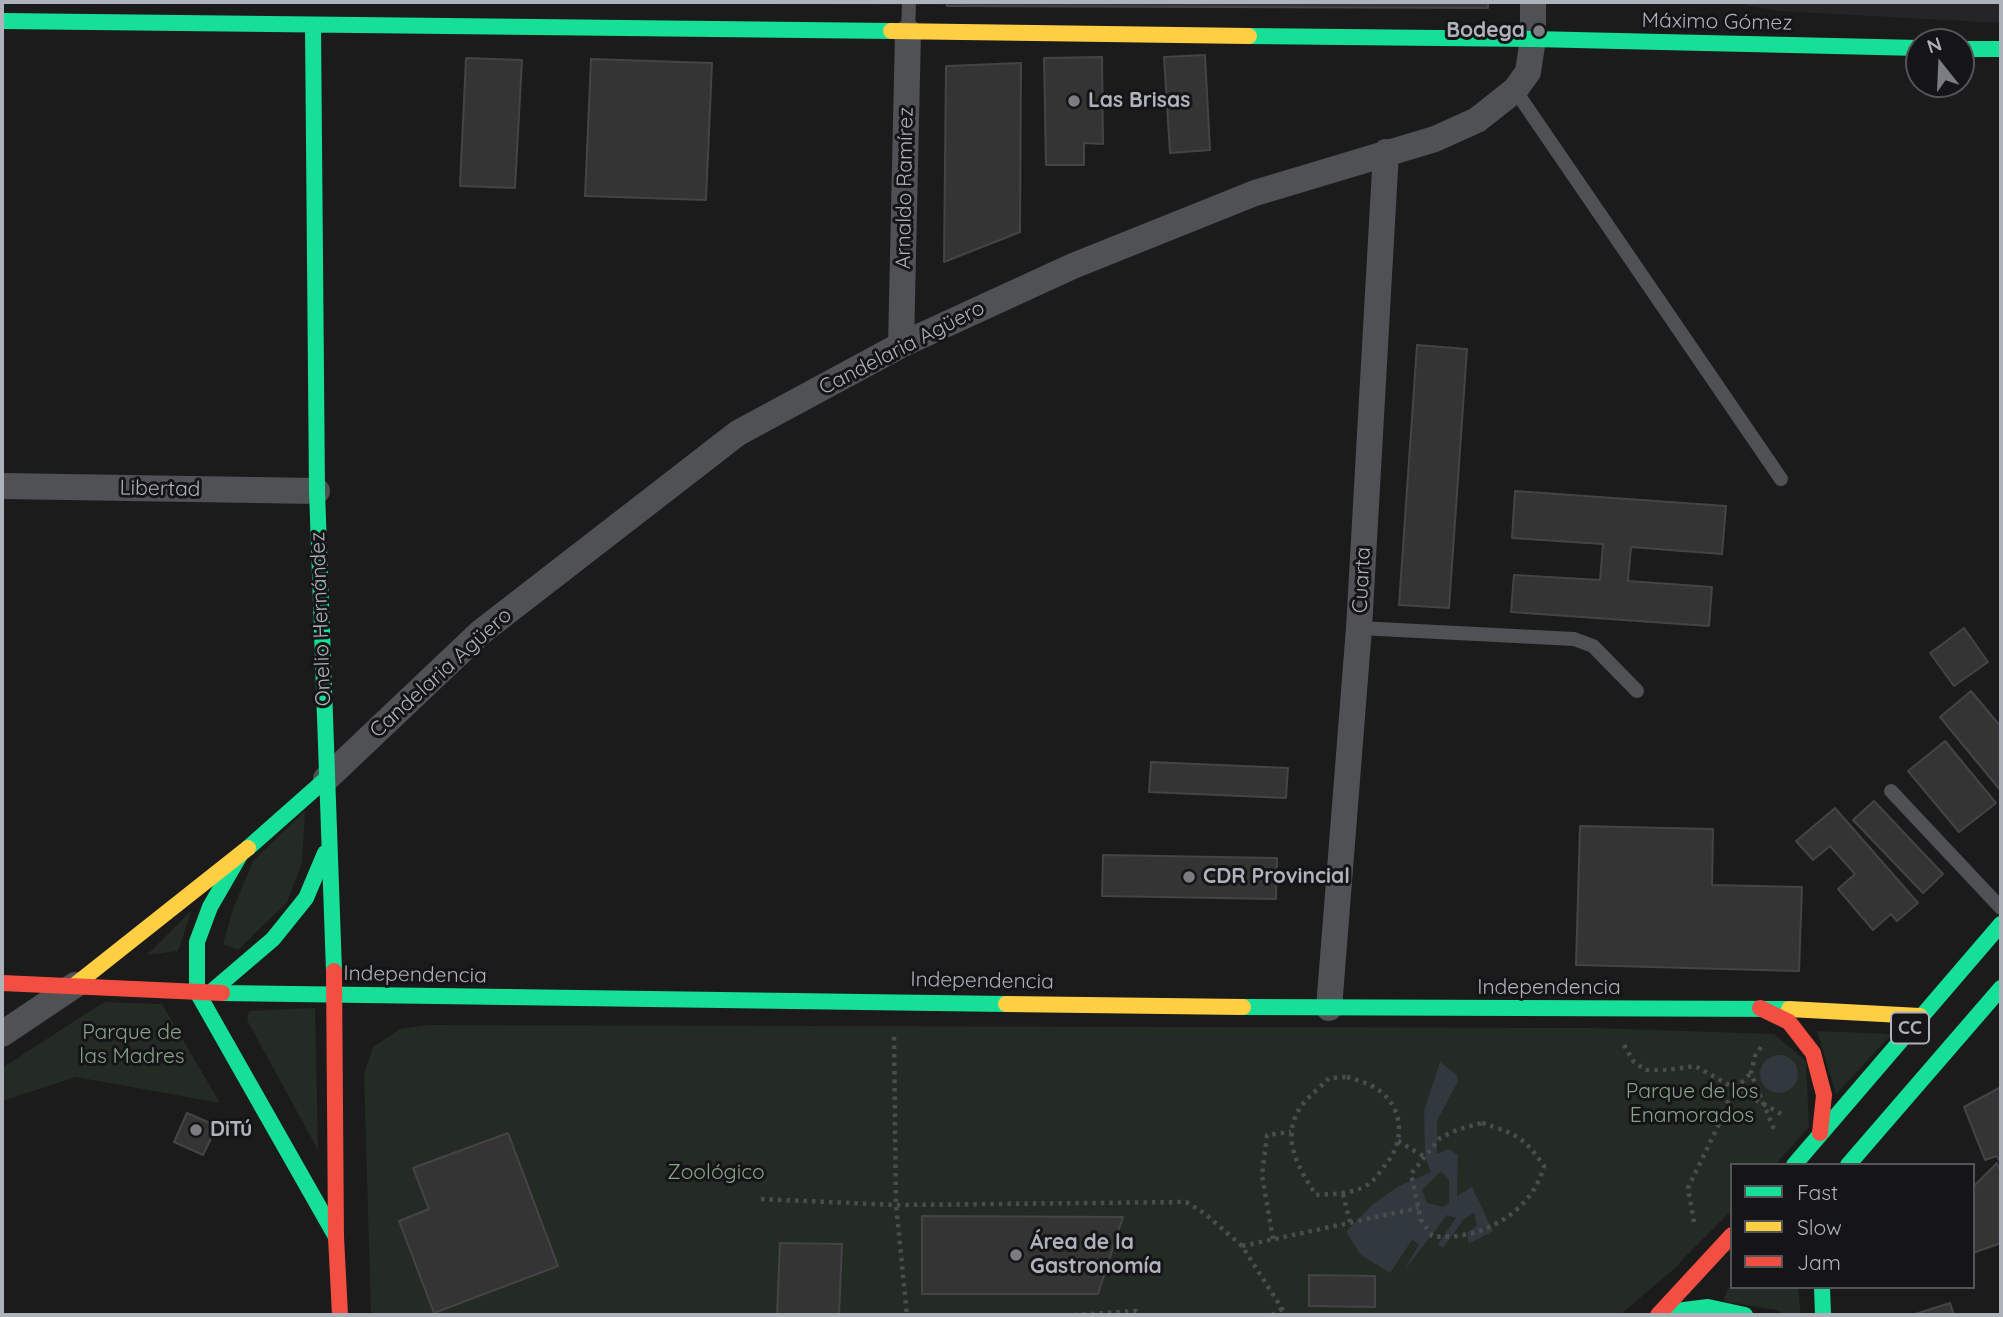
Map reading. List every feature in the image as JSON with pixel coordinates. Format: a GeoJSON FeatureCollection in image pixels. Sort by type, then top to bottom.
{"type":"FeatureCollection","features":[{"type":"Feature","properties":{"kind":"street"},"geometry":{"type":"LineString","coordinates":[[1533,2],[1533,39]]}},
{"type":"Feature","properties":{"kind":"street","name":"Máximo Gómez"},"geometry":{"type":"LineString","coordinates":[[2,21],[118,12],[314,14],[908,32],[1533,39],[1905,48]]}},
{"type":"Feature","properties":{"kind":"street","name":"Onelio Hernández"},"geometry":{"type":"LineString","coordinates":[[314,14],[317,491],[335,995],[336,1237],[340,1315]]}},
{"type":"Feature","properties":{"kind":"street","name":"Arnaldo Ramírez"},"geometry":{"type":"LineString","coordinates":[[901,345],[908,32]]}},
{"type":"Feature","properties":{"kind":"street","name":"Candelaria Agüero"},"geometry":{"type":"LineString","coordinates":[[326,779],[481,632],[738,433],[901,345],[1073,266],[1242,198],[1435,139],[1477,120],[1515,90],[1528,72],[1533,39]]}},
{"type":"Feature","properties":{"kind":"street"},"geometry":{"type":"LineString","coordinates":[[1975,49],[2001,50]]}},
{"type":"Feature","properties":{"kind":"street","name":"Cuarta"},"geometry":{"type":"LineString","coordinates":[[1329,1008],[1359,628],[1386,152]]}},
{"type":"Feature","properties":{"kind":"street","name":"Libertad"},"geometry":{"type":"LineString","coordinates":[[2,486],[317,491]]}},
{"type":"Feature","properties":{"kind":"street"},"geometry":{"type":"LineString","coordinates":[[2,1034],[75,985],[240,855],[326,779]]}},
{"type":"Feature","properties":{"kind":"street"},"geometry":{"type":"LineString","coordinates":[[240,855],[210,907],[197,942],[204,992],[273,939],[282,929],[306,898],[329,844]]}},
{"type":"Feature","properties":{"kind":"street","name":"CC"},"geometry":{"type":"LineString","coordinates":[[1849,1163],[2001,924]]}},
{"type":"Feature","properties":{"kind":"street","name":"Independencia"},"geometry":{"type":"LineString","coordinates":[[2,983],[335,995],[1329,1008],[1760,1008],[1937,1028]]}},
{"type":"Feature","properties":{"kind":"street","name":"CC"},"geometry":{"type":"LineString","coordinates":[[1796,1163],[1820,1133],[1937,1028],[2001,988]]}},
{"type":"Feature","properties":{"kind":"street","name":"Onelio Hernández"},"geometry":{"type":"LineString","coordinates":[[204,992],[336,1237]]}},
{"type":"Feature","properties":{"kind":"street"},"geometry":{"type":"LineString","coordinates":[[1760,1008],[1789,1022],[1813,1053],[1824,1095],[1819,1163]]}},
{"type":"Feature","properties":{"kind":"street"},"geometry":{"type":"LineString","coordinates":[[1659,1314],[1730,1237]]}},
{"type":"Feature","properties":{"kind":"street"},"geometry":{"type":"LineString","coordinates":[[1822,1289],[1823,1315]]}},
{"type":"Feature","properties":{"kind":"street"},"geometry":{"type":"LineString","coordinates":[[1659,1314],[1708,1307],[1745,1315]]}},
{"type":"Feature","properties":{"kind":"lane"},"geometry":{"type":"LineString","coordinates":[[908,32],[909,2]]}},
{"type":"Feature","properties":{"kind":"lane"},"geometry":{"type":"LineString","coordinates":[[1515,90],[1781,479]]}},
{"type":"Feature","properties":{"kind":"lane"},"geometry":{"type":"LineString","coordinates":[[1359,628],[1574,639],[1593,646],[1637,691]]}},
{"type":"Feature","properties":{"kind":"lane"},"geometry":{"type":"LineString","coordinates":[[1891,790],[2001,908]]}},
{"type":"Feature","properties":{"kind":"path"},"geometry":{"type":"LineString","coordinates":[[894,1001],[896,1205],[907,1315]]}},
{"type":"Feature","properties":{"kind":"path"},"geometry":{"type":"LineString","coordinates":[[1622,1009],[1624,1048],[1634,1062],[1646,1070],[1695,1066],[1763,1105]]}},
{"type":"Feature","properties":{"kind":"path"},"geometry":{"type":"LineString","coordinates":[[1713,1256],[1692,1219],[1688,1188],[1735,1089],[1751,1073],[1755,1056],[1762,1045]]}},
{"type":"Feature","properties":{"kind":"path"},"geometry":{"type":"LineString","coordinates":[[1751,1073],[1780,1144]]}},
{"type":"Feature","properties":{"kind":"path"},"geometry":{"type":"LineString","coordinates":[[1347,1077],[1379,1090],[1394,1105],[1400,1123],[1398,1141],[1391,1158],[1370,1184],[1343,1194],[1316,1195],[1298,1168],[1290,1132],[1301,1106],[1329,1078],[1347,1077]]}},
{"type":"Feature","properties":{"kind":"path"},"geometry":{"type":"LineString","coordinates":[[1482,1124],[1511,1132],[1528,1143],[1544,1166],[1540,1181],[1514,1214],[1485,1229],[1451,1238],[1432,1236],[1420,1220],[1418,1208],[1410,1174],[1440,1138],[1459,1129],[1482,1124]]}},
{"type":"Feature","properties":{"kind":"path"},"geometry":{"type":"LineString","coordinates":[[1273,1239],[1262,1175],[1266,1135],[1290,1132]]}},
{"type":"Feature","properties":{"kind":"path"},"geometry":{"type":"LineString","coordinates":[[1398,1141],[1425,1157]]}},
{"type":"Feature","properties":{"kind":"path"},"geometry":{"type":"LineString","coordinates":[[1343,1194],[1350,1222]]}},
{"type":"Feature","properties":{"kind":"path"},"geometry":{"type":"LineString","coordinates":[[761,1199],[896,1205],[1186,1202],[1204,1213],[1242,1245],[1286,1315]]}},
{"type":"Feature","properties":{"kind":"path"},"geometry":{"type":"LineString","coordinates":[[1242,1245],[1418,1208]]}},
{"type":"Feature","properties":{"kind":"path"},"geometry":{"type":"LineString","coordinates":[[1272,1315],[1282,1309]]}},
{"type":"Feature","properties":{"kind":"path"},"geometry":{"type":"LineString","coordinates":[[1074,1315],[1136,1311],[1140,1315]]}},
{"type":"Feature","properties":{"kind":"shaded area"},"geometry":{"type":"Polygon","coordinates":[[[377,2],[1488,2],[1488,8],[377,2]]]}},
{"type":"Feature","properties":{"kind":"shaded area"},"geometry":{"type":"Polygon","coordinates":[[[1746,2],[2001,2],[2001,23],[1779,11],[1746,5],[1746,2]]]}},
{"type":"Feature","properties":{"kind":"shaded area"},"geometry":{"type":"Polygon","coordinates":[[[1779,1055],[1792,1061],[1798,1074],[1792,1087],[1779,1093],[1766,1087],[1760,1074],[1766,1061],[1779,1055]]]}},
{"type":"Feature","properties":{"kind":"shaded area"},"geometry":{"type":"Polygon","coordinates":[[[1440,1062],[1456,1074],[1458,1081],[1437,1121],[1437,1154],[1449,1149],[1458,1155],[1457,1196],[1472,1187],[1493,1231],[1469,1244],[1467,1233],[1477,1225],[1474,1213],[1464,1219],[1443,1248],[1438,1244],[1456,1218],[1447,1215],[1404,1271],[1419,1244],[1412,1240],[1390,1273],[1361,1255],[1346,1232],[1372,1205],[1397,1187],[1431,1172],[1425,1157],[1424,1111],[1440,1062]],[[1441,1171],[1422,1190],[1427,1203],[1443,1207],[1449,1203],[1449,1180],[1441,1171]]]}},
{"type":"Feature","properties":{"kind":"green space"},"geometry":{"type":"Polygon","coordinates":[[[305,811],[302,863],[287,902],[238,950],[223,944],[233,909],[253,861],[305,811]]]}},
{"type":"Feature","properties":{"kind":"green space"},"geometry":{"type":"Polygon","coordinates":[[[192,910],[178,951],[147,955],[192,910]]]}},
{"type":"Feature","properties":{"kind":"green space","name":"Parque de las Madres"},"geometry":{"type":"Polygon","coordinates":[[[104,1002],[162,1004],[220,1103],[76,1077],[2,1101],[2,1068],[104,1002]]]}},
{"type":"Feature","properties":{"kind":"green space"},"geometry":{"type":"Polygon","coordinates":[[[315,1008],[318,1150],[247,1020],[249,1011],[315,1008]]]}},
{"type":"Feature","properties":{"kind":"green space","name":"Zoológico"},"geometry":{"type":"Polygon","coordinates":[[[428,1025],[1593,1028],[1774,1034],[1806,1061],[1809,1127],[1777,1163],[1730,1163],[1730,1212],[1680,1264],[1620,1315],[371,1315],[364,1074],[373,1047],[400,1029],[428,1025]]]}},
{"type":"Feature","properties":{"kind":"green space"},"geometry":{"type":"Polygon","coordinates":[[[1817,1031],[1892,1034],[1836,1094],[1817,1031]]]}},
{"type":"Feature","properties":{"kind":"green space"},"geometry":{"type":"Polygon","coordinates":[[[1730,1286],[1730,1289],[1798,1289],[1801,1315],[1785,1315],[1777,1310],[1723,1301],[1730,1286]]]}},
{"type":"Feature","properties":{"kind":"building"},"geometry":{"type":"Polygon","coordinates":[[[947,2],[1488,2],[1488,8],[947,6],[947,2]]]}},
{"type":"Feature","properties":{"kind":"building"},"geometry":{"type":"Polygon","coordinates":[[[1205,55],[1210,150],[1170,153],[1164,57],[1205,55]]]}},
{"type":"Feature","properties":{"kind":"building","name":"Las Brisas"},"geometry":{"type":"Polygon","coordinates":[[[1102,57],[1103,144],[1084,143],[1084,165],[1046,165],[1044,58],[1102,57]]]}},
{"type":"Feature","properties":{"kind":"building"},"geometry":{"type":"Polygon","coordinates":[[[466,58],[522,60],[515,188],[460,186],[466,58]]]}},
{"type":"Feature","properties":{"kind":"building"},"geometry":{"type":"Polygon","coordinates":[[[591,59],[712,63],[706,200],[585,196],[591,59]]]}},
{"type":"Feature","properties":{"kind":"building"},"geometry":{"type":"Polygon","coordinates":[[[1021,63],[1020,232],[944,262],[946,66],[1021,63]]]}},
{"type":"Feature","properties":{"kind":"building"},"geometry":{"type":"Polygon","coordinates":[[[1417,345],[1467,349],[1449,608],[1399,605],[1417,345]]]}},
{"type":"Feature","properties":{"kind":"building"},"geometry":{"type":"Polygon","coordinates":[[[1515,491],[1726,506],[1722,554],[1631,547],[1628,581],[1712,587],[1709,626],[1511,612],[1514,575],[1600,580],[1603,544],[1512,538],[1515,491]]]}},
{"type":"Feature","properties":{"kind":"building"},"geometry":{"type":"Polygon","coordinates":[[[1964,628],[1988,662],[1954,686],[1930,653],[1964,628]]]}},
{"type":"Feature","properties":{"kind":"building"},"geometry":{"type":"Polygon","coordinates":[[[1971,691],[2001,727],[2001,791],[1940,717],[1971,691]]]}},
{"type":"Feature","properties":{"kind":"building"},"geometry":{"type":"Polygon","coordinates":[[[1945,741],[1996,803],[1959,832],[1908,771],[1945,741]]]}},
{"type":"Feature","properties":{"kind":"building"},"geometry":{"type":"Polygon","coordinates":[[[1151,762],[1288,768],[1286,798],[1149,792],[1151,762]]]}},
{"type":"Feature","properties":{"kind":"building"},"geometry":{"type":"Polygon","coordinates":[[[1874,801],[1943,874],[1923,893],[1853,820],[1874,801]]]}},
{"type":"Feature","properties":{"kind":"building"},"geometry":{"type":"Polygon","coordinates":[[[1835,808],[1918,903],[1897,921],[1891,914],[1873,930],[1838,889],[1855,874],[1830,846],[1813,860],[1796,841],[1835,808]]]}},
{"type":"Feature","properties":{"kind":"building"},"geometry":{"type":"Polygon","coordinates":[[[1580,826],[1713,829],[1712,885],[1802,887],[1799,971],[1576,965],[1580,826]]]}},
{"type":"Feature","properties":{"kind":"building","name":"CDR Provincial"},"geometry":{"type":"Polygon","coordinates":[[[1103,855],[1277,858],[1276,899],[1102,896],[1103,855]]]}},
{"type":"Feature","properties":{"kind":"building"},"geometry":{"type":"Polygon","coordinates":[[[2001,1087],[2001,1164],[1997,1156],[1985,1160],[1964,1107],[2001,1087]]]}},
{"type":"Feature","properties":{"kind":"building"},"geometry":{"type":"Polygon","coordinates":[[[187,1113],[217,1126],[203,1155],[174,1142],[187,1113]]]}},
{"type":"Feature","properties":{"kind":"building"},"geometry":{"type":"Polygon","coordinates":[[[508,1133],[558,1266],[434,1313],[399,1221],[429,1209],[413,1168],[508,1133]]]}},
{"type":"Feature","properties":{"kind":"building"},"geometry":{"type":"Polygon","coordinates":[[[1997,1163],[2001,1175],[2001,1243],[1975,1252],[1975,1185],[1997,1163]]]}},
{"type":"Feature","properties":{"kind":"building","name":"Área de la Gastronomía"},"geometry":{"type":"Polygon","coordinates":[[[922,1216],[1123,1217],[1098,1294],[922,1294],[922,1216]]]}},
{"type":"Feature","properties":{"kind":"building"},"geometry":{"type":"Polygon","coordinates":[[[780,1243],[842,1244],[839,1315],[777,1315],[780,1243]]]}},
{"type":"Feature","properties":{"kind":"building"},"geometry":{"type":"Polygon","coordinates":[[[1309,1275],[1375,1276],[1375,1307],[1309,1306],[1309,1275]]]}},
{"type":"Feature","properties":{"kind":"building"},"geometry":{"type":"Polygon","coordinates":[[[1950,1303],[1954,1315],[1912,1315],[1950,1303]]]}},
{"type":"Feature","properties":{"kind":"traffic: fast"},"geometry":{"type":"LineString","coordinates":[[2,21],[891,31]]}},
{"type":"Feature","properties":{"kind":"traffic: fast"},"geometry":{"type":"LineString","coordinates":[[313,26],[317,491],[334,971]]}},
{"type":"Feature","properties":{"kind":"traffic: fast"},"geometry":{"type":"LineString","coordinates":[[1249,36],[1905,48]]}},
{"type":"Feature","properties":{"kind":"traffic: fast"},"geometry":{"type":"LineString","coordinates":[[1975,49],[2001,49]]}},
{"type":"Feature","properties":{"kind":"traffic: fast"},"geometry":{"type":"LineString","coordinates":[[248,848],[326,779]]}},
{"type":"Feature","properties":{"kind":"traffic: fast"},"geometry":{"type":"LineString","coordinates":[[211,992],[273,939],[306,898],[325,853]]}},
{"type":"Feature","properties":{"kind":"traffic: fast"},"geometry":{"type":"LineString","coordinates":[[240,855],[210,907],[197,942],[197,992],[335,1235]]}},
{"type":"Feature","properties":{"kind":"traffic: fast"},"geometry":{"type":"LineString","coordinates":[[1796,1163],[2001,924]]}},
{"type":"Feature","properties":{"kind":"traffic: fast"},"geometry":{"type":"LineString","coordinates":[[1850,1163],[2001,988]]}},
{"type":"Feature","properties":{"kind":"traffic: fast"},"geometry":{"type":"LineString","coordinates":[[222,993],[1006,1004]]}},
{"type":"Feature","properties":{"kind":"traffic: fast"},"geometry":{"type":"LineString","coordinates":[[1243,1007],[1789,1009]]}},
{"type":"Feature","properties":{"kind":"traffic: fast"},"geometry":{"type":"LineString","coordinates":[[1822,1289],[1823,1315]]}},
{"type":"Feature","properties":{"kind":"traffic: fast"},"geometry":{"type":"LineString","coordinates":[[1660,1313],[1708,1307],[1745,1315]]}},
{"type":"Feature","properties":{"kind":"traffic: slow"},"geometry":{"type":"LineString","coordinates":[[891,31],[1249,36]]}},
{"type":"Feature","properties":{"kind":"traffic: slow"},"geometry":{"type":"LineString","coordinates":[[75,985],[248,848]]}},
{"type":"Feature","properties":{"kind":"traffic: slow"},"geometry":{"type":"LineString","coordinates":[[1006,1004],[1243,1007]]}},
{"type":"Feature","properties":{"kind":"traffic: slow"},"geometry":{"type":"LineString","coordinates":[[1789,1009],[1920,1016]]}},
{"type":"Feature","properties":{"kind":"traffic: jam"},"geometry":{"type":"LineString","coordinates":[[334,971],[336,1237],[340,1315]]}},
{"type":"Feature","properties":{"kind":"traffic: jam"},"geometry":{"type":"LineString","coordinates":[[2,983],[222,993]]}},
{"type":"Feature","properties":{"kind":"traffic: jam"},"geometry":{"type":"LineString","coordinates":[[1760,1008],[1789,1022],[1813,1053],[1824,1095],[1820,1133]]}},
{"type":"Feature","properties":{"kind":"traffic: jam"},"geometry":{"type":"LineString","coordinates":[[1658,1315],[1730,1237]]}},
{"type":"Feature","properties":{"kind":"place","name":"Bodega"},"geometry":{"type":"Point","coordinates":[1539,31]}},
{"type":"Feature","properties":{"kind":"place","name":"Las Brisas"},"geometry":{"type":"Point","coordinates":[1074,101]}},
{"type":"Feature","properties":{"kind":"place","name":"CDR Provincial"},"geometry":{"type":"Point","coordinates":[1189,877]}},
{"type":"Feature","properties":{"kind":"place","name":"DiTú"},"geometry":{"type":"Point","coordinates":[196,1130]}},
{"type":"Feature","properties":{"kind":"place","name":"Área de la Gastronomía"},"geometry":{"type":"Point","coordinates":[1016,1255]}},
{"type":"Feature","properties":{"kind":"park label","name":"Parque de los Enamorados"},"geometry":{"type":"Point","coordinates":[1692,1104]}}]}
